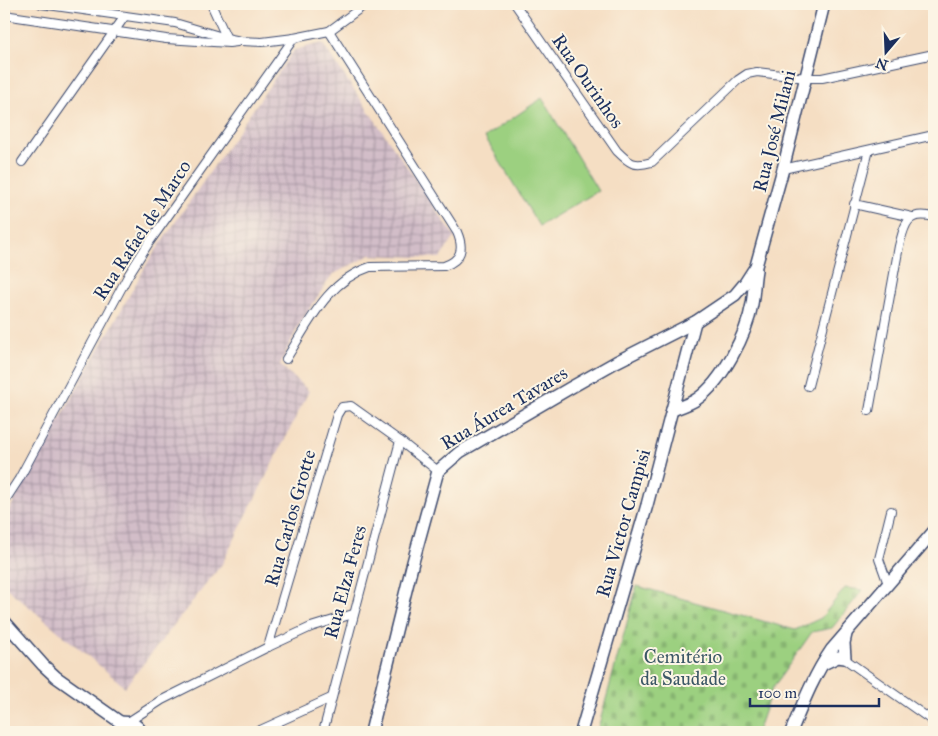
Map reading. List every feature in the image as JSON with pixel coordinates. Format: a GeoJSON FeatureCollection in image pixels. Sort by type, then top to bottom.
{"type":"FeatureCollection","features":[{"type":"Feature","properties":{"kind":"street"},"geometry":{"type":"LineString","coordinates":[[40,4],[175,23],[228,41]]}},
{"type":"Feature","properties":{"kind":"street"},"geometry":{"type":"LineString","coordinates":[[211,4],[228,41]]}},
{"type":"Feature","properties":{"kind":"street"},"geometry":{"type":"LineString","coordinates":[[4,15],[166,39],[262,42],[329,31],[366,4]]}},
{"type":"Feature","properties":{"kind":"street","name":"Rua Ourinhos"},"geometry":{"type":"LineString","coordinates":[[515,4],[617,151],[628,162],[635,164],[652,162],[738,80],[748,74],[757,72],[806,78]]}},
{"type":"Feature","properties":{"kind":"street","name":"Rua José Milani"},"geometry":{"type":"LineString","coordinates":[[672,410],[696,399],[712,384],[726,367],[745,327],[752,306],[756,266],[783,169],[824,4]]}},
{"type":"Feature","properties":{"kind":"street"},"geometry":{"type":"LineString","coordinates":[[22,162],[125,16]]}},
{"type":"Feature","properties":{"kind":"street"},"geometry":{"type":"LineString","coordinates":[[286,359],[327,295],[345,279],[370,267],[444,266],[450,264],[456,258],[460,252],[462,242],[329,31]]}},
{"type":"Feature","properties":{"kind":"street","name":"Rua Rafael de Marco"},"geometry":{"type":"LineString","coordinates":[[4,502],[19,479],[129,274],[294,38]]}},
{"type":"Feature","properties":{"kind":"street"},"geometry":{"type":"LineString","coordinates":[[806,78],[822,78],[934,54]]}},
{"type":"Feature","properties":{"kind":"street"},"geometry":{"type":"LineString","coordinates":[[783,169],[934,135]]}},
{"type":"Feature","properties":{"kind":"street"},"geometry":{"type":"LineString","coordinates":[[808,386],[869,150]]}},
{"type":"Feature","properties":{"kind":"street"},"geometry":{"type":"LineString","coordinates":[[854,204],[912,217],[922,215],[934,217]]}},
{"type":"Feature","properties":{"kind":"street"},"geometry":{"type":"LineString","coordinates":[[869,411],[899,246],[904,228],[912,217]]}},
{"type":"Feature","properties":{"kind":"street","name":"Rua José Milani"},"geometry":{"type":"LineString","coordinates":[[695,322],[735,295],[756,266]]}},
{"type":"Feature","properties":{"kind":"street","name":"Rua Victor Campisi"},"geometry":{"type":"LineString","coordinates":[[580,732],[647,505],[695,322]]}},
{"type":"Feature","properties":{"kind":"street","name":"Rua Áurea Tavares"},"geometry":{"type":"LineString","coordinates":[[371,732],[413,562],[438,471],[460,452],[570,388],[616,362],[695,322]]}},
{"type":"Feature","properties":{"kind":"street","name":"Rua Carlos Grotte"},"geometry":{"type":"LineString","coordinates":[[268,647],[337,415],[342,407],[350,406],[400,440]]}},
{"type":"Feature","properties":{"kind":"street"},"geometry":{"type":"LineString","coordinates":[[400,440],[438,471]]}},
{"type":"Feature","properties":{"kind":"street","name":"Rua Elza Feres"},"geometry":{"type":"LineString","coordinates":[[323,732],[400,440]]}},
{"type":"Feature","properties":{"kind":"street"},"geometry":{"type":"LineString","coordinates":[[888,584],[879,559],[891,511]]}},
{"type":"Feature","properties":{"kind":"street"},"geometry":{"type":"LineString","coordinates":[[791,732],[813,678],[832,649],[934,531]]}},
{"type":"Feature","properties":{"kind":"street"},"geometry":{"type":"LineString","coordinates":[[125,726],[162,700],[268,647],[311,627],[353,614]]}},
{"type":"Feature","properties":{"kind":"street"},"geometry":{"type":"LineString","coordinates":[[4,621],[56,677],[125,726],[135,724],[141,732]]}},
{"type":"Feature","properties":{"kind":"street"},"geometry":{"type":"LineString","coordinates":[[845,658],[844,643],[847,632]]}},
{"type":"Feature","properties":{"kind":"street"},"geometry":{"type":"LineString","coordinates":[[832,649],[934,722]]}},
{"type":"Feature","properties":{"kind":"street"},"geometry":{"type":"LineString","coordinates":[[821,666],[838,657],[845,658]]}},
{"type":"Feature","properties":{"kind":"street"},"geometry":{"type":"LineString","coordinates":[[256,732],[332,698]]}},
{"type":"Feature","properties":{"kind":"shaded area"},"geometry":{"type":"Polygon","coordinates":[[[322,43],[455,237],[440,258],[370,255],[332,275],[298,326],[280,365],[309,391],[222,564],[125,687],[4,586],[4,519],[148,262],[294,50],[322,43]]]}},
{"type":"Feature","properties":{"kind":"green space"},"geometry":{"type":"Polygon","coordinates":[[[542,98],[598,191],[539,226],[485,137],[542,98]]]}},
{"type":"Feature","properties":{"kind":"green space","name":"Cemitério da Saudade"},"geometry":{"type":"Polygon","coordinates":[[[637,586],[795,630],[821,618],[845,588],[863,590],[832,628],[812,632],[772,689],[757,732],[597,732],[637,586]]]}}]}
